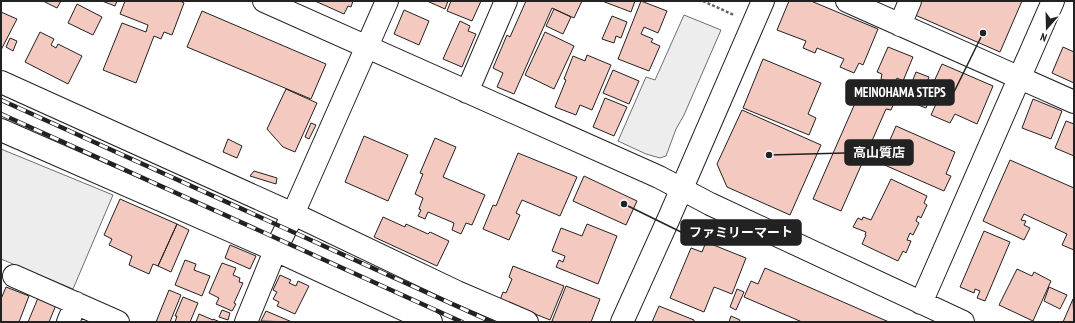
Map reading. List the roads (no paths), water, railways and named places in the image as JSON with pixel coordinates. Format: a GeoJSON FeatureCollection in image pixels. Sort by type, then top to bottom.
{"type":"FeatureCollection","features":[{"type":"Feature","properties":{"kind":"street"},"geometry":{"type":"LineString","coordinates":[[264,1],[659,177],[681,190],[963,322]]}},
{"type":"Feature","properties":{"kind":"street"},"geometry":{"type":"LineString","coordinates":[[246,322],[275,251],[293,214],[387,1]]}},
{"type":"Feature","properties":{"kind":"street"},"geometry":{"type":"LineString","coordinates":[[467,92],[506,1]]}},
{"type":"Feature","properties":{"kind":"street"},"geometry":{"type":"LineString","coordinates":[[622,322],[763,1]]}},
{"type":"Feature","properties":{"kind":"street"},"geometry":{"type":"LineString","coordinates":[[847,1],[1074,102]]}},
{"type":"Feature","properties":{"kind":"street"},"geometry":{"type":"LineString","coordinates":[[900,24],[910,1]]}},
{"type":"Feature","properties":{"kind":"street"},"geometry":{"type":"LineString","coordinates":[[921,303],[1054,1]]}},
{"type":"Feature","properties":{"kind":"street"},"geometry":{"type":"LineString","coordinates":[[1,82],[293,214],[457,292],[527,322]]}},
{"type":"Feature","properties":{"kind":"street"},"geometry":{"type":"LineString","coordinates":[[1,130],[275,251],[431,322]]}},
{"type":"Feature","properties":{"kind":"street"},"geometry":{"type":"LineString","coordinates":[[14,276],[72,312],[118,322]]}},
{"type":"Feature","properties":{"kind":"railway"},"geometry":{"type":"LineString","coordinates":[[1,100],[492,322]]}},
{"type":"Feature","properties":{"kind":"railway"},"geometry":{"type":"LineString","coordinates":[[1,114],[462,322]]}},
{"type":"Feature","properties":{"kind":"place","name":"MEINOHAMA STEPS"},"geometry":{"type":"Point","coordinates":[983,33]}},
{"type":"Feature","properties":{"kind":"place","name":"高山質店"},"geometry":{"type":"Point","coordinates":[769,155]}},
{"type":"Feature","properties":{"kind":"place","name":"ファミリーマート"},"geometry":{"type":"Point","coordinates":[624,204]}}]}
